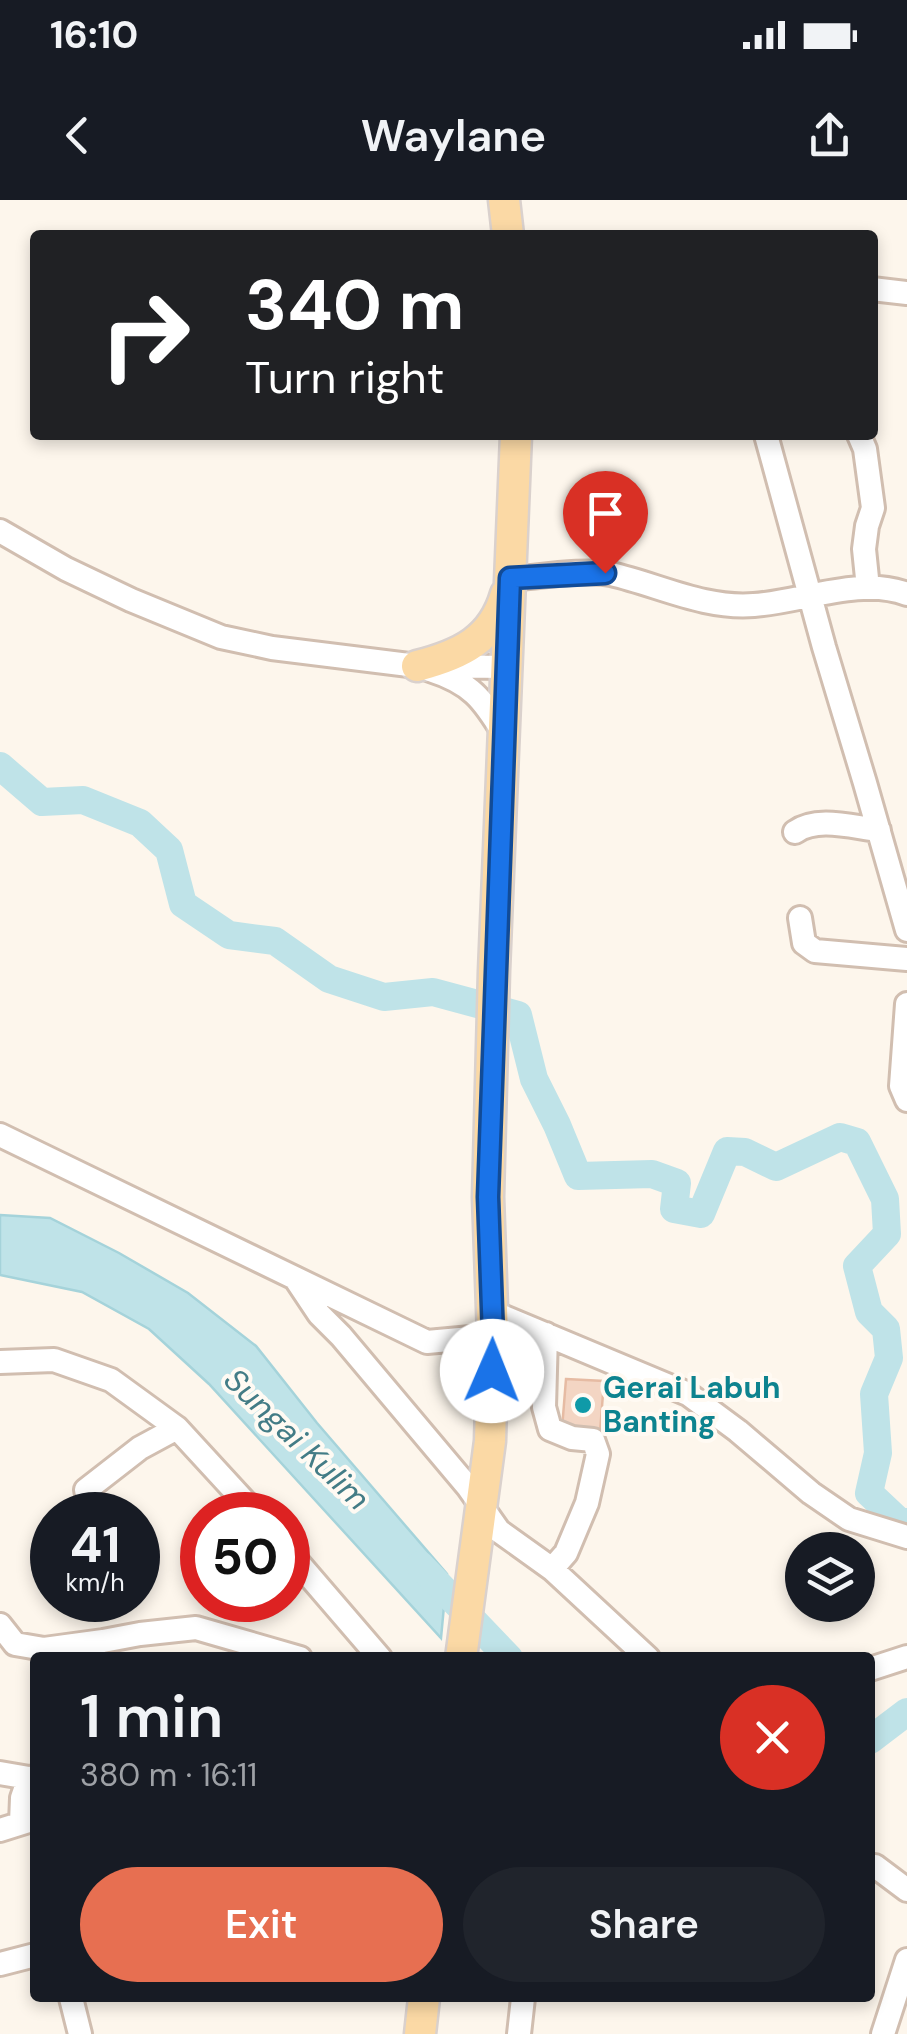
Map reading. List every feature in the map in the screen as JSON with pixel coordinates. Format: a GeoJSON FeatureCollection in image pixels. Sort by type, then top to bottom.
{"type":"FeatureCollection","features":[{"type":"Feature","properties":{"kind":"main road"},"geometry":{"type":"LineString","coordinates":[[504,200],[507,230]]}},
{"type":"Feature","properties":{"kind":"main road"},"geometry":{"type":"LineString","coordinates":[[462,1652],[490,1441],[493,1324],[488,1197],[516,440]]}},
{"type":"Feature","properties":{"kind":"main road"},"geometry":{"type":"LineString","coordinates":[[417,666],[450,657],[480,638],[501,611],[510,578]]}},
{"type":"Feature","properties":{"kind":"main road"},"geometry":{"type":"LineString","coordinates":[[420,2034],[424,2002]]}},
{"type":"Feature","properties":{"kind":"street"},"geometry":{"type":"LineString","coordinates":[[878,291],[907,294]]}},
{"type":"Feature","properties":{"kind":"street"},"geometry":{"type":"LineString","coordinates":[[767,440],[907,930]]}},
{"type":"Feature","properties":{"kind":"street"},"geometry":{"type":"LineString","coordinates":[[861,440],[873,508],[864,549],[868,588]]}},
{"type":"Feature","properties":{"kind":"street"},"geometry":{"type":"LineString","coordinates":[[0,531],[66,569],[220,637],[272,648],[417,666],[507,667]]}},
{"type":"Feature","properties":{"kind":"street"},"geometry":{"type":"LineString","coordinates":[[510,578],[605,573],[710,604],[754,606],[868,588],[907,594]]}},
{"type":"Feature","properties":{"kind":"street"},"geometry":{"type":"LineString","coordinates":[[417,666],[454,678],[484,702],[504,734]]}},
{"type":"Feature","properties":{"kind":"street"},"geometry":{"type":"LineString","coordinates":[[795,832],[812,823],[879,830]]}},
{"type":"Feature","properties":{"kind":"street"},"geometry":{"type":"LineString","coordinates":[[800,918],[804,943],[815,951],[907,959]]}},
{"type":"Feature","properties":{"kind":"street"},"geometry":{"type":"LineString","coordinates":[[907,1004],[902,1081],[907,1100]]}},
{"type":"Feature","properties":{"kind":"street"},"geometry":{"type":"LineString","coordinates":[[0,1134],[427,1342],[493,1324],[546,1334],[688,1394],[738,1430],[811,1493],[849,1518],[907,1537]]}},
{"type":"Feature","properties":{"kind":"street"},"geometry":{"type":"LineString","coordinates":[[293,1276],[478,1516],[552,1570],[641,1652]]}},
{"type":"Feature","properties":{"kind":"street"},"geometry":{"type":"LineString","coordinates":[[546,1334],[544,1407],[550,1429],[572,1438],[593,1440],[598,1454],[587,1503],[566,1553],[552,1570]]}},
{"type":"Feature","properties":{"kind":"street"},"geometry":{"type":"LineString","coordinates":[[0,1362],[54,1360],[111,1380],[177,1428],[235,1492]]}},
{"type":"Feature","properties":{"kind":"street"},"geometry":{"type":"LineString","coordinates":[[86,1490],[140,1448],[177,1428]]}},
{"type":"Feature","properties":{"kind":"street"},"geometry":{"type":"LineString","coordinates":[[310,1577],[375,1652]]}},
{"type":"Feature","properties":{"kind":"street"},"geometry":{"type":"LineString","coordinates":[[0,1663],[8,1634],[44,1649],[196,1628],[279,1652]]}},
{"type":"Feature","properties":{"kind":"street"},"geometry":{"type":"LineString","coordinates":[[875,1667],[907,1657]]}},
{"type":"Feature","properties":{"kind":"street"},"geometry":{"type":"LineString","coordinates":[[0,1773],[30,1777]]}},
{"type":"Feature","properties":{"kind":"street"},"geometry":{"type":"LineString","coordinates":[[19,1824],[22,1798],[30,1781]]}},
{"type":"Feature","properties":{"kind":"street"},"geometry":{"type":"LineString","coordinates":[[875,1866],[907,1890]]}},
{"type":"Feature","properties":{"kind":"street"},"geometry":{"type":"LineString","coordinates":[[0,1964],[30,1957]]}},
{"type":"Feature","properties":{"kind":"street"},"geometry":{"type":"LineString","coordinates":[[884,2034],[907,1960]]}},
{"type":"Feature","properties":{"kind":"street"},"geometry":{"type":"LineString","coordinates":[[72,2002],[80,2034]]}},
{"type":"Feature","properties":{"kind":"street"},"geometry":{"type":"LineString","coordinates":[[519,2034],[523,2002]]}},
{"type":"Feature","properties":{"kind":"water"},"geometry":{"type":"Polygon","coordinates":[[[0,1215],[50,1218],[188,1293],[256,1346],[447,1574],[441,1638],[209,1384],[149,1329],[82,1292],[0,1275],[0,1215]]]}},
{"type":"Feature","properties":{"kind":"building","name":"Gerai Labuh Banting"},"geometry":{"type":"Polygon","coordinates":[[[566,1379],[604,1381],[600,1432],[562,1429],[566,1379]]]}},
{"type":"Feature","properties":{"kind":"waterway"},"geometry":{"type":"LineString","coordinates":[[0,766],[42,802],[83,800],[140,823],[169,850],[183,904],[229,935],[275,941],[329,979],[384,997],[433,992],[518,1015],[534,1079],[578,1176],[652,1174],[677,1183],[674,1209],[701,1214],[727,1151],[745,1152],[776,1167],[840,1137],[857,1142],[885,1199],[887,1234],[857,1266],[869,1312],[886,1329],[889,1358],[874,1394],[878,1453],[869,1493],[900,1522],[907,1522]]}},
{"type":"Feature","properties":{"kind":"waterway","name":"Sungai Kulim"},"geometry":{"type":"LineString","coordinates":[[420,1565],[503,1652]]}},
{"type":"Feature","properties":{"kind":"waterway","name":"Sungai Kulim"},"geometry":{"type":"LineString","coordinates":[[875,1736],[907,1712]]}},
{"type":"Feature","properties":{"kind":"place","name":"Gerai Labuh Banting"},"geometry":{"type":"Point","coordinates":[583,1405]}},
{"type":"Feature","properties":{"kind":"route"},"geometry":{"type":"LineString","coordinates":[[492,1371],[488,1197],[510,578],[605,573]]}}]}
